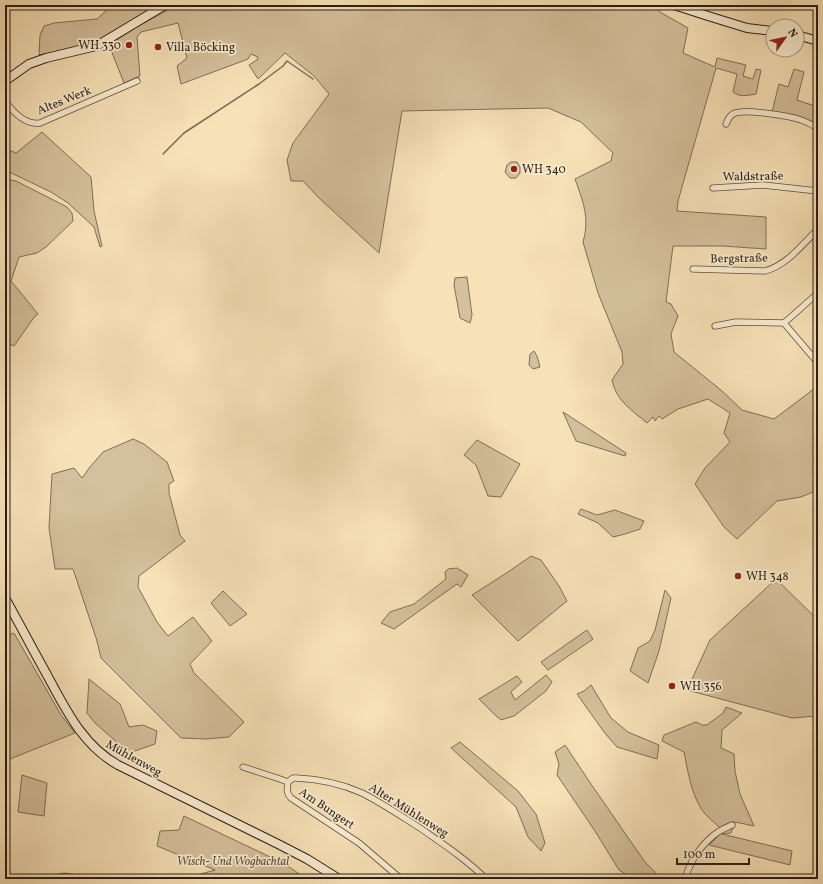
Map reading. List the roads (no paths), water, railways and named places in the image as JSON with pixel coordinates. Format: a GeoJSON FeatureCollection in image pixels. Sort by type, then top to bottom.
{"type":"FeatureCollection","features":[{"type":"Feature","properties":{"kind":"street"},"geometry":{"type":"LineString","coordinates":[[5,81],[24,67],[35,62],[100,44],[165,5]]}},
{"type":"Feature","properties":{"kind":"street"},"geometry":{"type":"LineString","coordinates":[[674,5],[747,28],[765,30]]}},
{"type":"Feature","properties":{"kind":"street"},"geometry":{"type":"LineString","coordinates":[[805,37],[818,41]]}},
{"type":"Feature","properties":{"kind":"street","name":"Altes Werk"},"geometry":{"type":"LineString","coordinates":[[5,101],[24,119],[35,124],[137,81]]}},
{"type":"Feature","properties":{"kind":"street"},"geometry":{"type":"LineString","coordinates":[[726,124],[732,114],[747,111],[801,120],[818,128]]}},
{"type":"Feature","properties":{"kind":"street","name":"Waldstraße"},"geometry":{"type":"LineString","coordinates":[[713,188],[763,185],[818,191]]}},
{"type":"Feature","properties":{"kind":"street","name":"Bergstraße"},"geometry":{"type":"LineString","coordinates":[[692,269],[765,271],[772,269],[783,262],[818,229]]}},
{"type":"Feature","properties":{"kind":"street"},"geometry":{"type":"LineString","coordinates":[[715,326],[736,322],[784,323],[818,293]]}},
{"type":"Feature","properties":{"kind":"street"},"geometry":{"type":"LineString","coordinates":[[784,323],[818,363]]}},
{"type":"Feature","properties":{"kind":"street","name":"Mühlenweg"},"geometry":{"type":"LineString","coordinates":[[5,598],[69,715],[87,741],[98,752],[110,761],[313,862],[339,879]]}},
{"type":"Feature","properties":{"kind":"street","name":"Am Bungert"},"geometry":{"type":"LineString","coordinates":[[243,767],[288,782],[287,792],[291,798],[359,843],[401,879]]}},
{"type":"Feature","properties":{"kind":"street","name":"Alter Mühlenweg"},"geometry":{"type":"LineString","coordinates":[[288,782],[293,778],[320,781],[363,794],[393,811],[442,843],[486,879]]}},
{"type":"Feature","properties":{"kind":"street"},"geometry":{"type":"LineString","coordinates":[[685,879],[694,857],[706,842],[718,832],[732,824]]}},
{"type":"Feature","properties":{"kind":"waterway"},"geometry":{"type":"LineString","coordinates":[[163,154],[184,133],[259,84],[283,66],[287,61],[313,79]]}},
{"type":"Feature","properties":{"kind":"place","name":"WH 330"},"geometry":{"type":"Point","coordinates":[129,45]}},
{"type":"Feature","properties":{"kind":"place","name":"Villa Böcking"},"geometry":{"type":"Point","coordinates":[158,47]}},
{"type":"Feature","properties":{"kind":"place","name":"WH 340"},"geometry":{"type":"Point","coordinates":[514,169]}},
{"type":"Feature","properties":{"kind":"place","name":"WH 348"},"geometry":{"type":"Point","coordinates":[738,576]}},
{"type":"Feature","properties":{"kind":"place","name":"WH 356"},"geometry":{"type":"Point","coordinates":[672,686]}},
{"type":"Feature","properties":{"kind":"park label","name":"Wisch- Und Wogbachtal"},"geometry":{"type":"Point","coordinates":[233,861]}}]}
